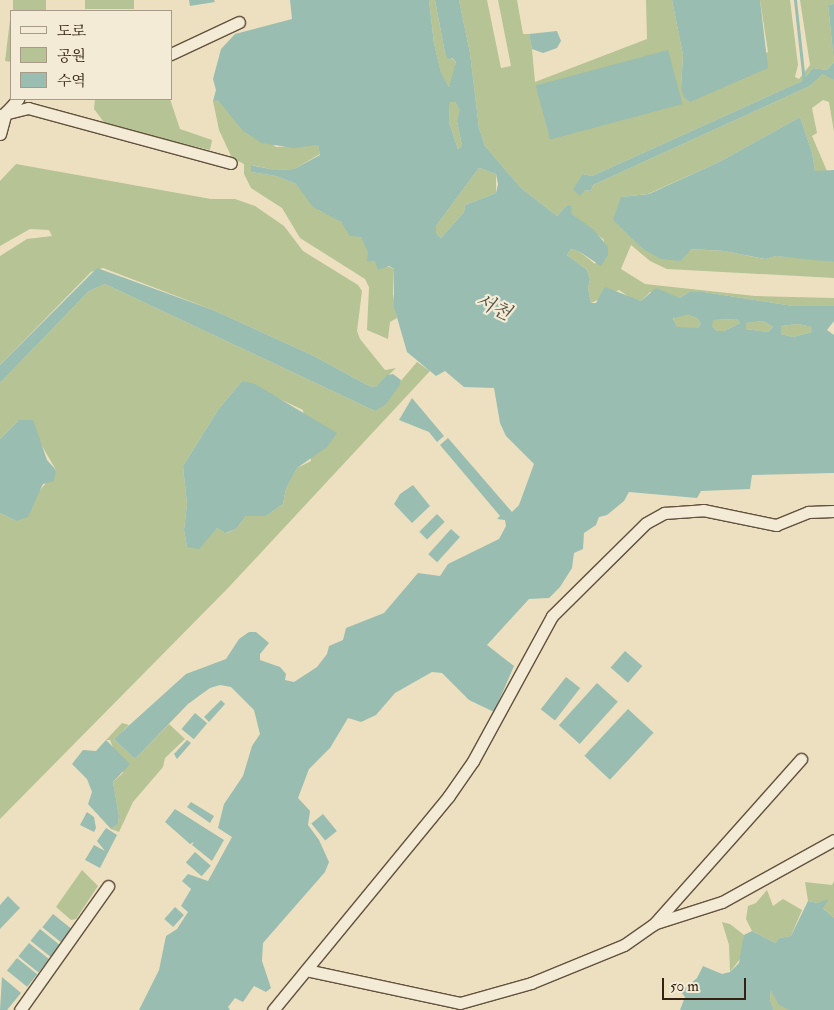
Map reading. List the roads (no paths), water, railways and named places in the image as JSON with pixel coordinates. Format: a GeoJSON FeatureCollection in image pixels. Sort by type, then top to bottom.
{"type":"FeatureCollection","features":[{"type":"Feature","properties":{"kind":"street"},"geometry":{"type":"LineString","coordinates":[[172,54],[239,22]]}},
{"type":"Feature","properties":{"kind":"street"},"geometry":{"type":"LineString","coordinates":[[0,134],[3,114],[17,100]]}},
{"type":"Feature","properties":{"kind":"street"},"geometry":{"type":"LineString","coordinates":[[3,114],[28,108],[231,163]]}},
{"type":"Feature","properties":{"kind":"street"},"geometry":{"type":"LineString","coordinates":[[273,1010],[448,797],[473,761],[552,616],[646,523],[664,514],[703,510],[776,525],[808,512],[834,511]]}},
{"type":"Feature","properties":{"kind":"street"},"geometry":{"type":"LineString","coordinates":[[306,970],[460,1003],[532,983],[624,944],[654,924],[801,759]]}},
{"type":"Feature","properties":{"kind":"street"},"geometry":{"type":"LineString","coordinates":[[654,924],[722,902],[795,859],[834,840]]}},
{"type":"Feature","properties":{"kind":"street"},"geometry":{"type":"LineString","coordinates":[[20,1010],[108,886]]}},
{"type":"Feature","properties":{"kind":"water"},"geometry":{"type":"Polygon","coordinates":[[[189,0],[214,0],[215,2],[190,6],[189,0]]]}},
{"type":"Feature","properties":{"kind":"water","name":"서천"},"geometry":{"type":"Polygon","coordinates":[[[290,0],[429,0],[434,43],[441,73],[449,87],[456,62],[452,58],[448,59],[445,53],[435,0],[459,0],[470,53],[479,128],[485,146],[521,188],[557,216],[567,205],[571,206],[572,214],[594,230],[608,247],[608,255],[601,266],[580,252],[571,249],[567,255],[587,270],[590,279],[588,288],[591,303],[596,303],[605,287],[641,301],[656,288],[680,298],[689,292],[704,292],[793,306],[834,306],[834,321],[827,330],[834,335],[834,473],[752,475],[750,489],[701,491],[697,498],[629,492],[624,501],[607,515],[599,517],[596,525],[584,533],[583,549],[574,553],[572,568],[560,587],[549,598],[529,599],[487,645],[514,666],[494,712],[469,700],[442,673],[432,672],[395,693],[376,715],[361,722],[348,718],[330,748],[309,769],[298,798],[310,811],[308,825],[319,840],[329,862],[325,872],[263,943],[262,961],[271,988],[266,992],[254,986],[243,1002],[235,998],[228,1007],[230,1010],[139,1010],[159,970],[166,936],[177,929],[188,912],[181,906],[191,889],[182,881],[188,874],[208,881],[232,837],[218,828],[224,804],[243,776],[252,746],[260,734],[254,710],[231,687],[220,685],[210,688],[188,704],[135,759],[114,739],[186,674],[226,659],[239,639],[249,632],[256,632],[269,643],[260,654],[260,660],[280,667],[286,674],[285,680],[294,682],[317,667],[327,654],[329,646],[343,640],[346,628],[384,613],[418,573],[440,576],[448,564],[499,539],[506,526],[505,520],[497,519],[500,516],[440,445],[448,438],[512,512],[519,505],[534,464],[506,436],[500,423],[494,388],[464,387],[445,371],[436,376],[407,352],[394,307],[394,269],[389,266],[378,270],[375,261],[367,261],[368,252],[361,237],[350,236],[341,222],[313,207],[296,184],[276,176],[251,172],[251,165],[275,170],[294,169],[320,155],[318,145],[293,148],[262,143],[243,131],[218,100],[213,101],[216,90],[213,79],[221,49],[235,34],[292,19],[290,0]],[[450,102],[449,122],[458,149],[462,146],[457,121],[460,110],[455,102],[450,102]],[[479,168],[436,226],[436,233],[441,238],[464,212],[465,205],[496,193],[498,184],[496,174],[479,168]],[[688,315],[673,318],[677,327],[697,328],[701,324],[697,318],[688,315]],[[737,319],[713,320],[712,326],[717,331],[724,331],[740,323],[737,319]],[[763,321],[746,323],[746,329],[768,332],[773,327],[763,321]],[[798,324],[781,326],[781,334],[793,337],[812,332],[812,327],[798,324]]]}},
{"type":"Feature","properties":{"kind":"water"},"geometry":{"type":"Polygon","coordinates":[[[672,0],[760,0],[768,68],[690,102],[684,97],[681,88],[683,55],[672,0]]]}},
{"type":"Feature","properties":{"kind":"water"},"geometry":{"type":"Polygon","coordinates":[[[834,4],[834,62],[828,5],[834,4]]]}},
{"type":"Feature","properties":{"kind":"water"},"geometry":{"type":"Polygon","coordinates":[[[557,31],[561,41],[557,48],[543,53],[532,49],[529,34],[557,31]]]}},
{"type":"Feature","properties":{"kind":"water"},"geometry":{"type":"Polygon","coordinates":[[[668,50],[682,104],[550,140],[536,85],[668,50]]]}},
{"type":"Feature","properties":{"kind":"water"},"geometry":{"type":"Polygon","coordinates":[[[834,62],[834,80],[823,74],[810,86],[593,185],[591,191],[585,190],[580,196],[573,189],[583,174],[592,176],[802,81],[813,68],[827,70],[834,62]]]}},
{"type":"Feature","properties":{"kind":"water"},"geometry":{"type":"Polygon","coordinates":[[[800,117],[812,152],[815,171],[834,170],[834,262],[776,256],[765,259],[724,251],[691,249],[681,261],[661,259],[643,249],[613,220],[621,197],[649,194],[721,161],[800,117]]]}},
{"type":"Feature","properties":{"kind":"water"},"geometry":{"type":"Polygon","coordinates":[[[97,268],[213,310],[312,355],[369,386],[376,387],[387,375],[393,374],[401,380],[399,386],[386,404],[375,411],[105,284],[89,291],[0,383],[0,365],[97,268]]]}},
{"type":"Feature","properties":{"kind":"water"},"geometry":{"type":"Polygon","coordinates":[[[242,381],[255,384],[337,433],[327,447],[297,468],[286,489],[283,504],[266,516],[246,516],[236,529],[226,533],[217,528],[199,549],[187,547],[184,530],[187,504],[183,466],[218,410],[242,381]]]}},
{"type":"Feature","properties":{"kind":"water"},"geometry":{"type":"Polygon","coordinates":[[[412,398],[444,436],[437,442],[429,432],[399,420],[412,398]]]}},
{"type":"Feature","properties":{"kind":"water"},"geometry":{"type":"Polygon","coordinates":[[[19,420],[33,420],[47,460],[56,470],[54,481],[43,484],[28,517],[16,521],[0,513],[0,439],[19,420]]]}},
{"type":"Feature","properties":{"kind":"water"},"geometry":{"type":"Polygon","coordinates":[[[413,485],[430,506],[412,523],[394,504],[400,494],[413,485]]]}},
{"type":"Feature","properties":{"kind":"water"},"geometry":{"type":"Polygon","coordinates":[[[437,514],[445,522],[427,539],[419,532],[437,514]]]}},
{"type":"Feature","properties":{"kind":"water"},"geometry":{"type":"Polygon","coordinates":[[[451,529],[460,537],[437,562],[428,554],[451,529]]]}},
{"type":"Feature","properties":{"kind":"water"},"geometry":{"type":"Polygon","coordinates":[[[625,651],[642,666],[628,683],[611,668],[625,651]]]}},
{"type":"Feature","properties":{"kind":"water"},"geometry":{"type":"Polygon","coordinates":[[[566,677],[580,688],[555,720],[541,709],[566,677]]]}},
{"type":"Feature","properties":{"kind":"water"},"geometry":{"type":"Polygon","coordinates":[[[597,683],[618,702],[580,744],[559,725],[597,683]]]}},
{"type":"Feature","properties":{"kind":"water"},"geometry":{"type":"Polygon","coordinates":[[[221,700],[225,704],[209,722],[204,717],[221,700]]]}},
{"type":"Feature","properties":{"kind":"water"},"geometry":{"type":"Polygon","coordinates":[[[628,709],[654,733],[610,780],[584,756],[628,709]]]}},
{"type":"Feature","properties":{"kind":"water"},"geometry":{"type":"Polygon","coordinates":[[[195,713],[207,723],[194,739],[182,729],[195,713]]]}},
{"type":"Feature","properties":{"kind":"water"},"geometry":{"type":"Polygon","coordinates":[[[106,740],[130,764],[113,782],[119,816],[118,824],[111,829],[88,804],[92,792],[87,779],[72,764],[83,750],[96,751],[106,740]]]}},
{"type":"Feature","properties":{"kind":"water"},"geometry":{"type":"Polygon","coordinates":[[[187,740],[191,743],[177,759],[174,754],[187,740]]]}},
{"type":"Feature","properties":{"kind":"water"},"geometry":{"type":"Polygon","coordinates":[[[191,802],[214,816],[210,823],[187,807],[191,802]]]}},
{"type":"Feature","properties":{"kind":"water"},"geometry":{"type":"Polygon","coordinates":[[[175,809],[224,840],[212,861],[192,845],[194,842],[190,844],[165,822],[175,809]]]}},
{"type":"Feature","properties":{"kind":"water"},"geometry":{"type":"Polygon","coordinates":[[[87,812],[94,817],[96,828],[94,832],[80,825],[87,812]]]}},
{"type":"Feature","properties":{"kind":"water"},"geometry":{"type":"Polygon","coordinates":[[[323,814],[337,831],[325,841],[311,823],[323,814]]]}},
{"type":"Feature","properties":{"kind":"water"},"geometry":{"type":"Polygon","coordinates":[[[106,828],[117,835],[100,868],[85,860],[94,845],[105,851],[97,841],[106,828]]]}},
{"type":"Feature","properties":{"kind":"water"},"geometry":{"type":"Polygon","coordinates":[[[195,852],[211,866],[202,876],[186,863],[195,852]]]}},
{"type":"Feature","properties":{"kind":"water"},"geometry":{"type":"Polygon","coordinates":[[[8,896],[20,908],[0,929],[0,905],[8,896]]]}},
{"type":"Feature","properties":{"kind":"water"},"geometry":{"type":"Polygon","coordinates":[[[829,899],[823,908],[834,918],[834,1010],[790,1010],[779,1005],[771,990],[770,1000],[774,1010],[680,1010],[685,997],[681,992],[697,978],[703,966],[722,974],[730,972],[739,963],[744,935],[752,931],[775,943],[779,938],[791,936],[808,901],[818,903],[829,899]]]}},
{"type":"Feature","properties":{"kind":"water"},"geometry":{"type":"Polygon","coordinates":[[[175,907],[184,915],[173,927],[164,919],[175,907]]]}},
{"type":"Feature","properties":{"kind":"water"},"geometry":{"type":"Polygon","coordinates":[[[53,914],[73,930],[63,944],[42,927],[53,914]]]}},
{"type":"Feature","properties":{"kind":"water"},"geometry":{"type":"Polygon","coordinates":[[[40,929],[60,945],[51,957],[31,941],[40,929]]]}},
{"type":"Feature","properties":{"kind":"water"},"geometry":{"type":"Polygon","coordinates":[[[29,943],[49,959],[39,973],[18,956],[29,943]]]}},
{"type":"Feature","properties":{"kind":"water"},"geometry":{"type":"Polygon","coordinates":[[[17,958],[37,974],[27,987],[7,970],[17,958]]]}},
{"type":"Feature","properties":{"kind":"water"},"geometry":{"type":"Polygon","coordinates":[[[2,977],[21,993],[7,1010],[0,1010],[2,977]]]}},
{"type":"Feature","properties":{"kind":"waterway"},"geometry":{"type":"LineString","coordinates":[[795,0],[804,81]]}}]}
